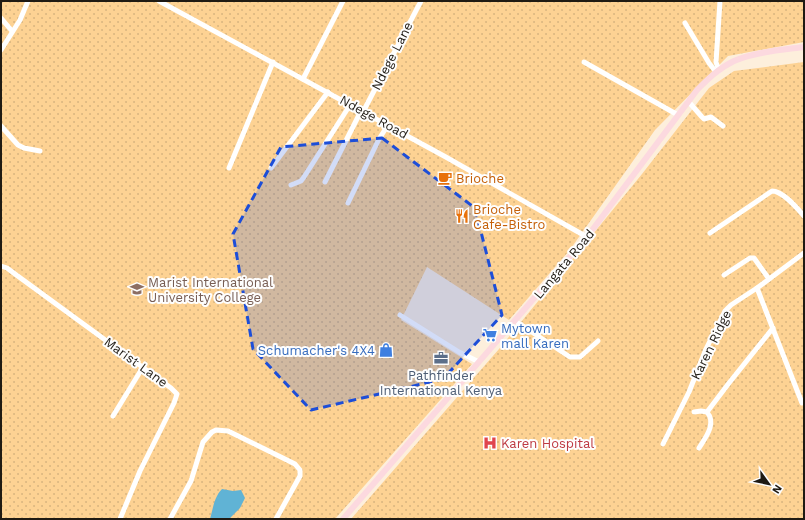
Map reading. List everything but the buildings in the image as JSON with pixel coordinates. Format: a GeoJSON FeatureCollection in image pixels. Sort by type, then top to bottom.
{"type":"FeatureCollection","features":[{"type":"Feature","properties":{"kind":"main road","name":"Langata Road"},"geometry":{"type":"LineString","coordinates":[[343,519],[587,237],[688,101],[709,78],[733,62],[747,57],[762,53],[804,47]]}},
{"type":"Feature","properties":{"kind":"street"},"geometry":{"type":"LineString","coordinates":[[1,50],[20,20],[28,1]]}},
{"type":"Feature","properties":{"kind":"street","name":"Ndege Road"},"geometry":{"type":"LineString","coordinates":[[159,1],[350,104],[587,237]]}},
{"type":"Feature","properties":{"kind":"street"},"geometry":{"type":"LineString","coordinates":[[303,80],[343,1]]}},
{"type":"Feature","properties":{"kind":"street","name":"Ndege Lane"},"geometry":{"type":"LineString","coordinates":[[325,182],[421,1]]}},
{"type":"Feature","properties":{"kind":"street"},"geometry":{"type":"LineString","coordinates":[[717,72],[716,62],[720,1]]}},
{"type":"Feature","properties":{"kind":"street"},"geometry":{"type":"LineString","coordinates":[[1,18],[12,31]]}},
{"type":"Feature","properties":{"kind":"street"},"geometry":{"type":"LineString","coordinates":[[685,23],[712,68],[717,72]]}},
{"type":"Feature","properties":{"kind":"street"},"geometry":{"type":"LineString","coordinates":[[229,168],[273,62]]}},
{"type":"Feature","properties":{"kind":"street"},"geometry":{"type":"LineString","coordinates":[[584,62],[678,115]]}},
{"type":"Feature","properties":{"kind":"street"},"geometry":{"type":"LineString","coordinates":[[271,168],[328,92]]}},
{"type":"Feature","properties":{"kind":"street"},"geometry":{"type":"LineString","coordinates":[[688,101],[702,118],[704,119],[711,117],[723,126]]}},
{"type":"Feature","properties":{"kind":"street"},"geometry":{"type":"LineString","coordinates":[[291,185],[301,181],[304,177],[350,104]]}},
{"type":"Feature","properties":{"kind":"street"},"geometry":{"type":"LineString","coordinates":[[348,203],[379,139],[388,125]]}},
{"type":"Feature","properties":{"kind":"street"},"geometry":{"type":"LineString","coordinates":[[1,126],[18,145],[24,148],[40,151]]}},
{"type":"Feature","properties":{"kind":"street"},"geometry":{"type":"LineString","coordinates":[[710,233],[772,191],[776,191],[781,194],[804,216]]}},
{"type":"Feature","properties":{"kind":"street","name":"Karen Ridge"},"geometry":{"type":"LineString","coordinates":[[663,444],[689,392],[706,349],[725,311],[804,253]]}},
{"type":"Feature","properties":{"kind":"street"},"geometry":{"type":"LineString","coordinates":[[724,275],[750,258],[754,258],[769,279]]}},
{"type":"Feature","properties":{"kind":"street","name":"Marist Lane"},"geometry":{"type":"LineString","coordinates":[[1,266],[15,274],[143,367],[177,394],[140,471],[120,519]]}},
{"type":"Feature","properties":{"kind":"street"},"geometry":{"type":"LineString","coordinates":[[757,288],[802,403]]}},
{"type":"Feature","properties":{"kind":"street"},"geometry":{"type":"LineString","coordinates":[[400,315],[459,352],[479,362]]}},
{"type":"Feature","properties":{"kind":"street"},"geometry":{"type":"LineString","coordinates":[[515,321],[570,357],[580,357],[598,341]]}},
{"type":"Feature","properties":{"kind":"street"},"geometry":{"type":"LineString","coordinates":[[707,412],[773,328]]}},
{"type":"Feature","properties":{"kind":"street"},"geometry":{"type":"LineString","coordinates":[[114,416],[143,367]]}},
{"type":"Feature","properties":{"kind":"street"},"geometry":{"type":"LineString","coordinates":[[694,412],[707,412],[710,415],[711,426],[699,448]]}},
{"type":"Feature","properties":{"kind":"street"},"geometry":{"type":"LineString","coordinates":[[170,519],[191,481],[203,442],[212,432],[223,430],[238,435],[295,464],[298,467],[300,476],[276,519]]}},
{"type":"Feature","properties":{"kind":"highlighted area"},"geometry":{"type":"Polygon","coordinates":[[[382,138],[475,208],[502,315],[443,379],[311,410],[253,349],[233,234],[281,147],[382,138]]]}},
{"type":"Feature","properties":{"kind":"shaded area"},"geometry":{"type":"Polygon","coordinates":[[[1,1],[804,1],[804,42],[728,56],[655,130],[569,251],[509,320],[427,267],[401,320],[472,364],[335,519],[1,519],[1,1]]]}},
{"type":"Feature","properties":{"kind":"shaded area"},"geometry":{"type":"Polygon","coordinates":[[[804,62],[804,519],[351,519],[499,349],[642,174],[709,88],[734,71],[804,62]]]}},
{"type":"Feature","properties":{"kind":"water"},"geometry":{"type":"Polygon","coordinates":[[[222,489],[233,491],[241,490],[245,498],[240,508],[229,519],[210,519],[215,499],[222,489]]]}},
{"type":"Feature","properties":{"kind":"place","name":"Brioche"},"geometry":{"type":"Point","coordinates":[445,178]}},
{"type":"Feature","properties":{"kind":"place","name":"Brioche Cafe-Bistro"},"geometry":{"type":"Point","coordinates":[462,216]}},
{"type":"Feature","properties":{"kind":"place","name":"Marist International University College"},"geometry":{"type":"Point","coordinates":[137,289]}},
{"type":"Feature","properties":{"kind":"place","name":"Mytown mall Karen"},"geometry":{"type":"Point","coordinates":[490,335]}},
{"type":"Feature","properties":{"kind":"place","name":"Schumacher's 4X4"},"geometry":{"type":"Point","coordinates":[386,350]}},
{"type":"Feature","properties":{"kind":"place","name":"Pathfinder International Kenya"},"geometry":{"type":"Point","coordinates":[441,358]}},
{"type":"Feature","properties":{"kind":"place","name":"Karen Hospital"},"geometry":{"type":"Point","coordinates":[490,443]}}]}
